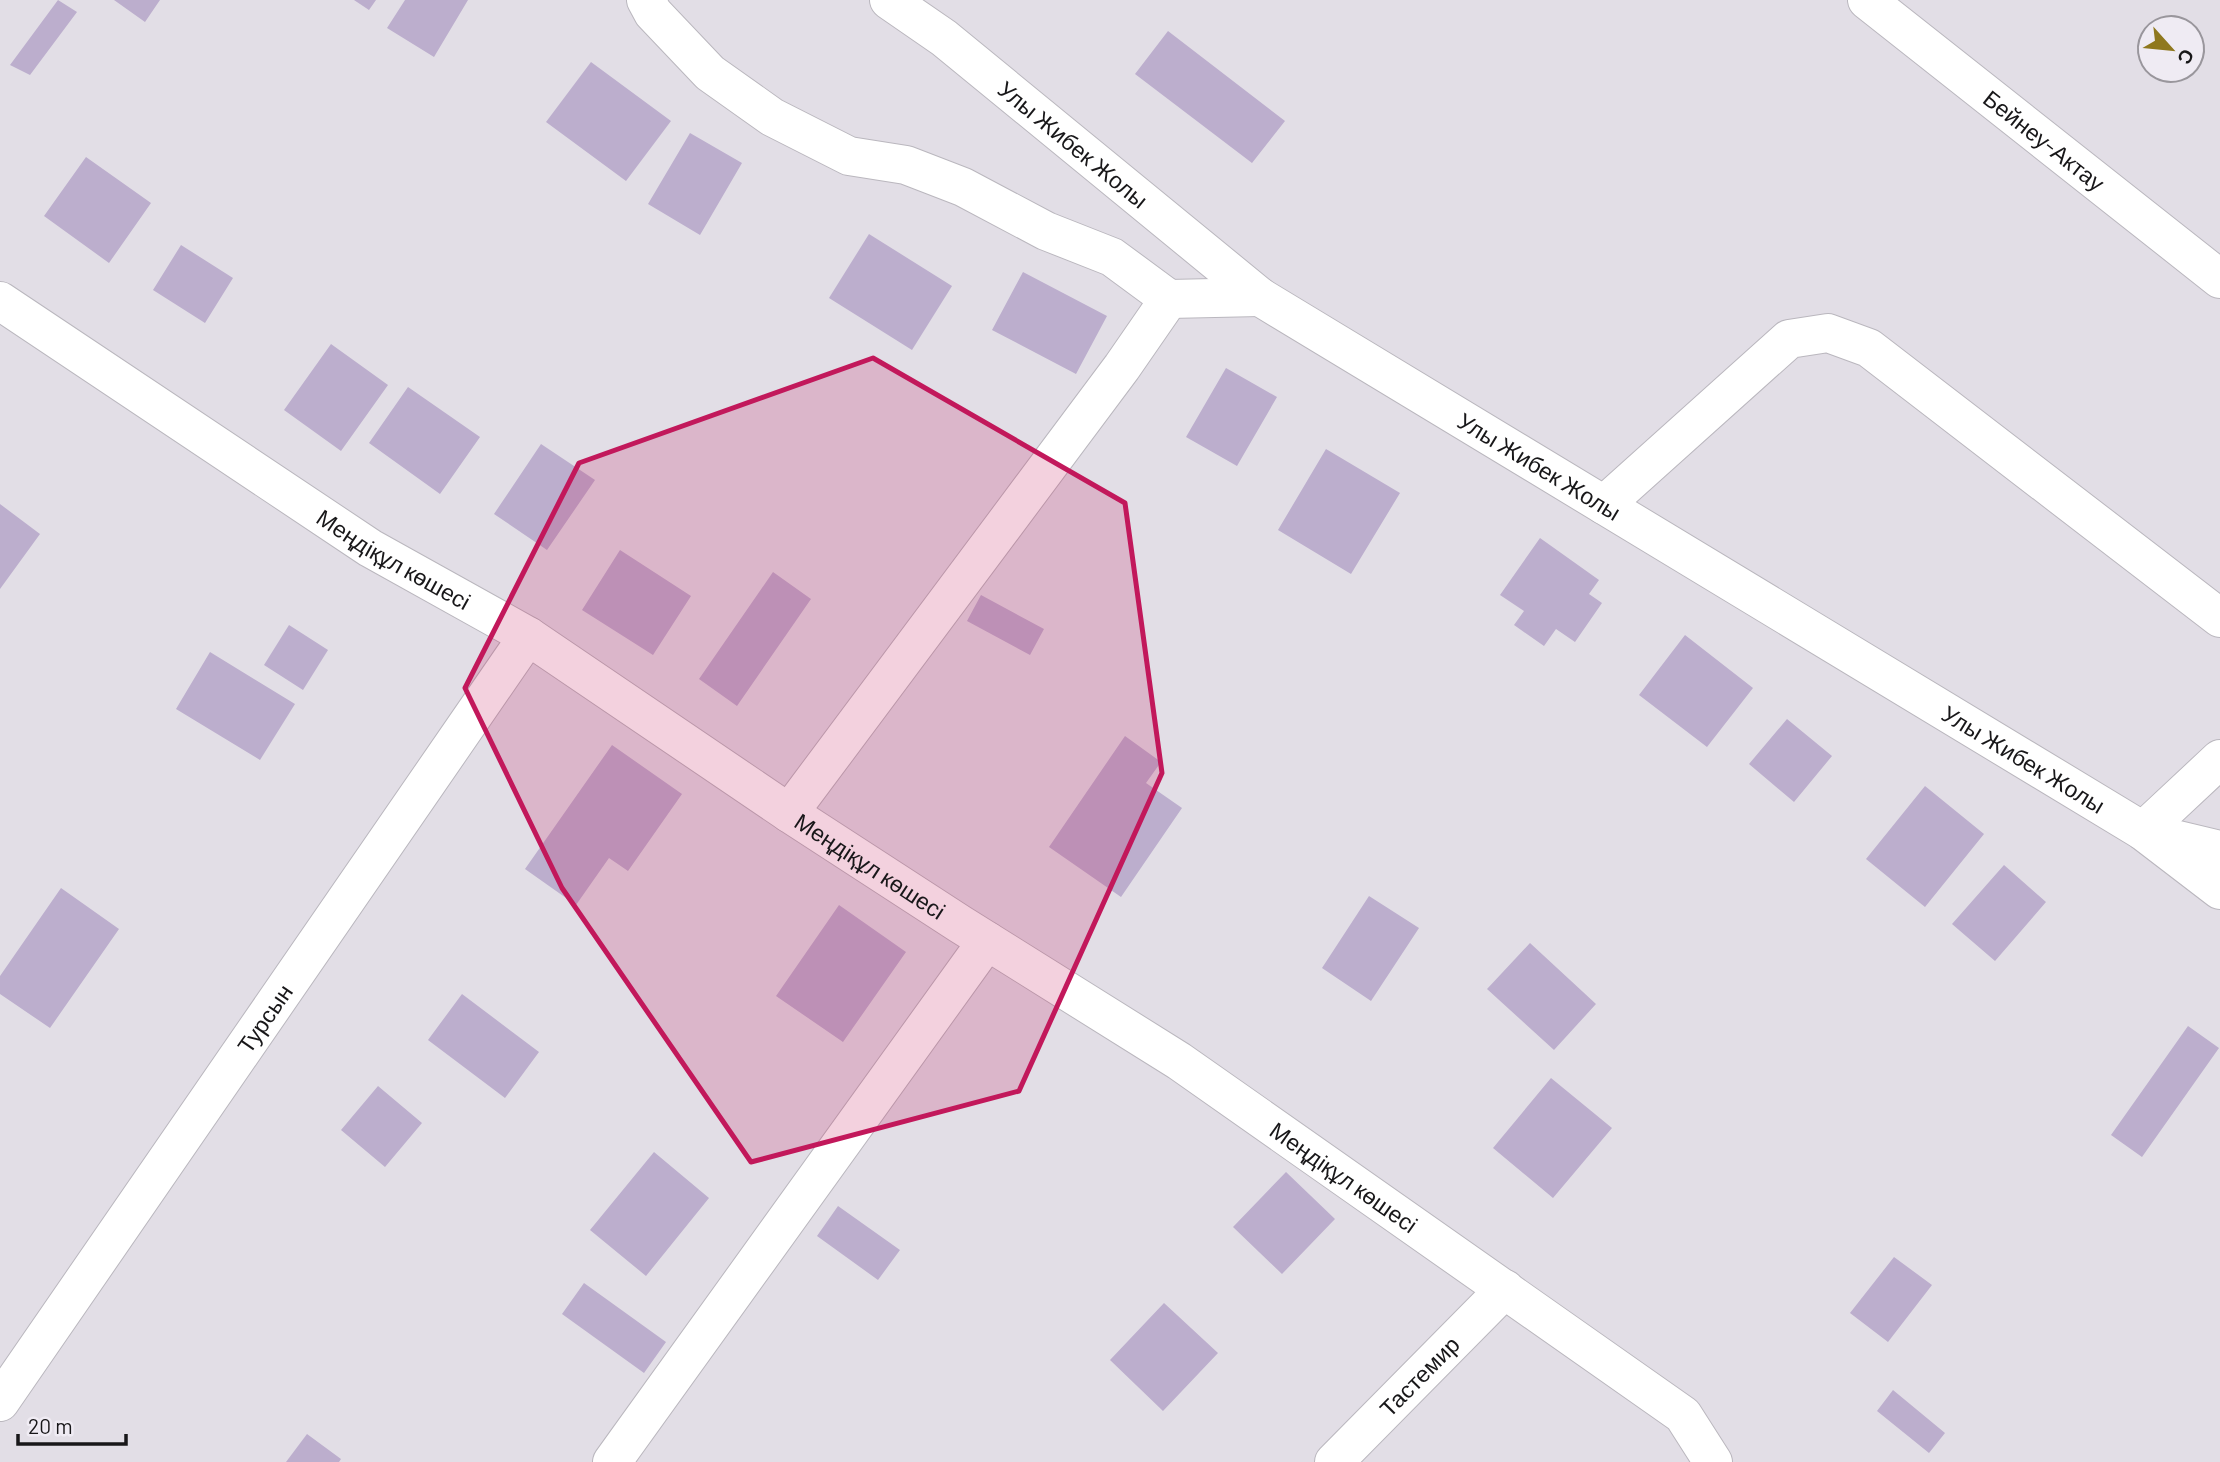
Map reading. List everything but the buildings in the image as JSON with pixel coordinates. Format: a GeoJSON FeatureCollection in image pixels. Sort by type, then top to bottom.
{"type":"FeatureCollection","features":[{"type":"Feature","properties":{"kind":"main road"},"geometry":{"type":"LineString","coordinates":[[646,0],[653,13],[710,73],[772,117],[849,156],[906,165],[964,187],[1046,231],[1112,257],[1169,299],[1260,297]]}},
{"type":"Feature","properties":{"kind":"main road","name":"Улы Жибек Жолы"},"geometry":{"type":"LineString","coordinates":[[889,0],[944,38],[1260,297],[2143,831],[2220,890]]}},
{"type":"Feature","properties":{"kind":"main road","name":"Бейнеу-Актау"},"geometry":{"type":"LineString","coordinates":[[1867,0],[2220,279]]}},
{"type":"Feature","properties":{"kind":"main road"},"geometry":{"type":"LineString","coordinates":[[789,813],[1122,367],[1169,299]]}},
{"type":"Feature","properties":{"kind":"main road","name":"Меңдіқұл көшесі"},"geometry":{"type":"LineString","coordinates":[[0,301],[370,548],[528,636],[789,813],[987,941],[1179,1060],[1683,1415],[1713,1462]]}},
{"type":"Feature","properties":{"kind":"main road"},"geometry":{"type":"LineString","coordinates":[[1604,505],[1789,339],[1828,333],[1869,348],[2220,618]]}},
{"type":"Feature","properties":{"kind":"main road","name":"Турсын"},"geometry":{"type":"LineString","coordinates":[[0,1402],[528,636]]}},
{"type":"Feature","properties":{"kind":"main road"},"geometry":{"type":"LineString","coordinates":[[2143,831],[2220,759]]}},
{"type":"Feature","properties":{"kind":"main road"},"geometry":{"type":"LineString","coordinates":[[2143,831],[2220,850]]}},
{"type":"Feature","properties":{"kind":"main road"},"geometry":{"type":"LineString","coordinates":[[612,1462],[987,941]]}},
{"type":"Feature","properties":{"kind":"main road","name":"Тастемир"},"geometry":{"type":"LineString","coordinates":[[1334,1462],[1505,1289]]}},
{"type":"Feature","properties":{"kind":"highlighted area"},"geometry":{"type":"Polygon","coordinates":[[[873,358],[1125,503],[1162,773],[1019,1091],[751,1162],[562,888],[465,688],[579,463],[873,358]]]}}]}
